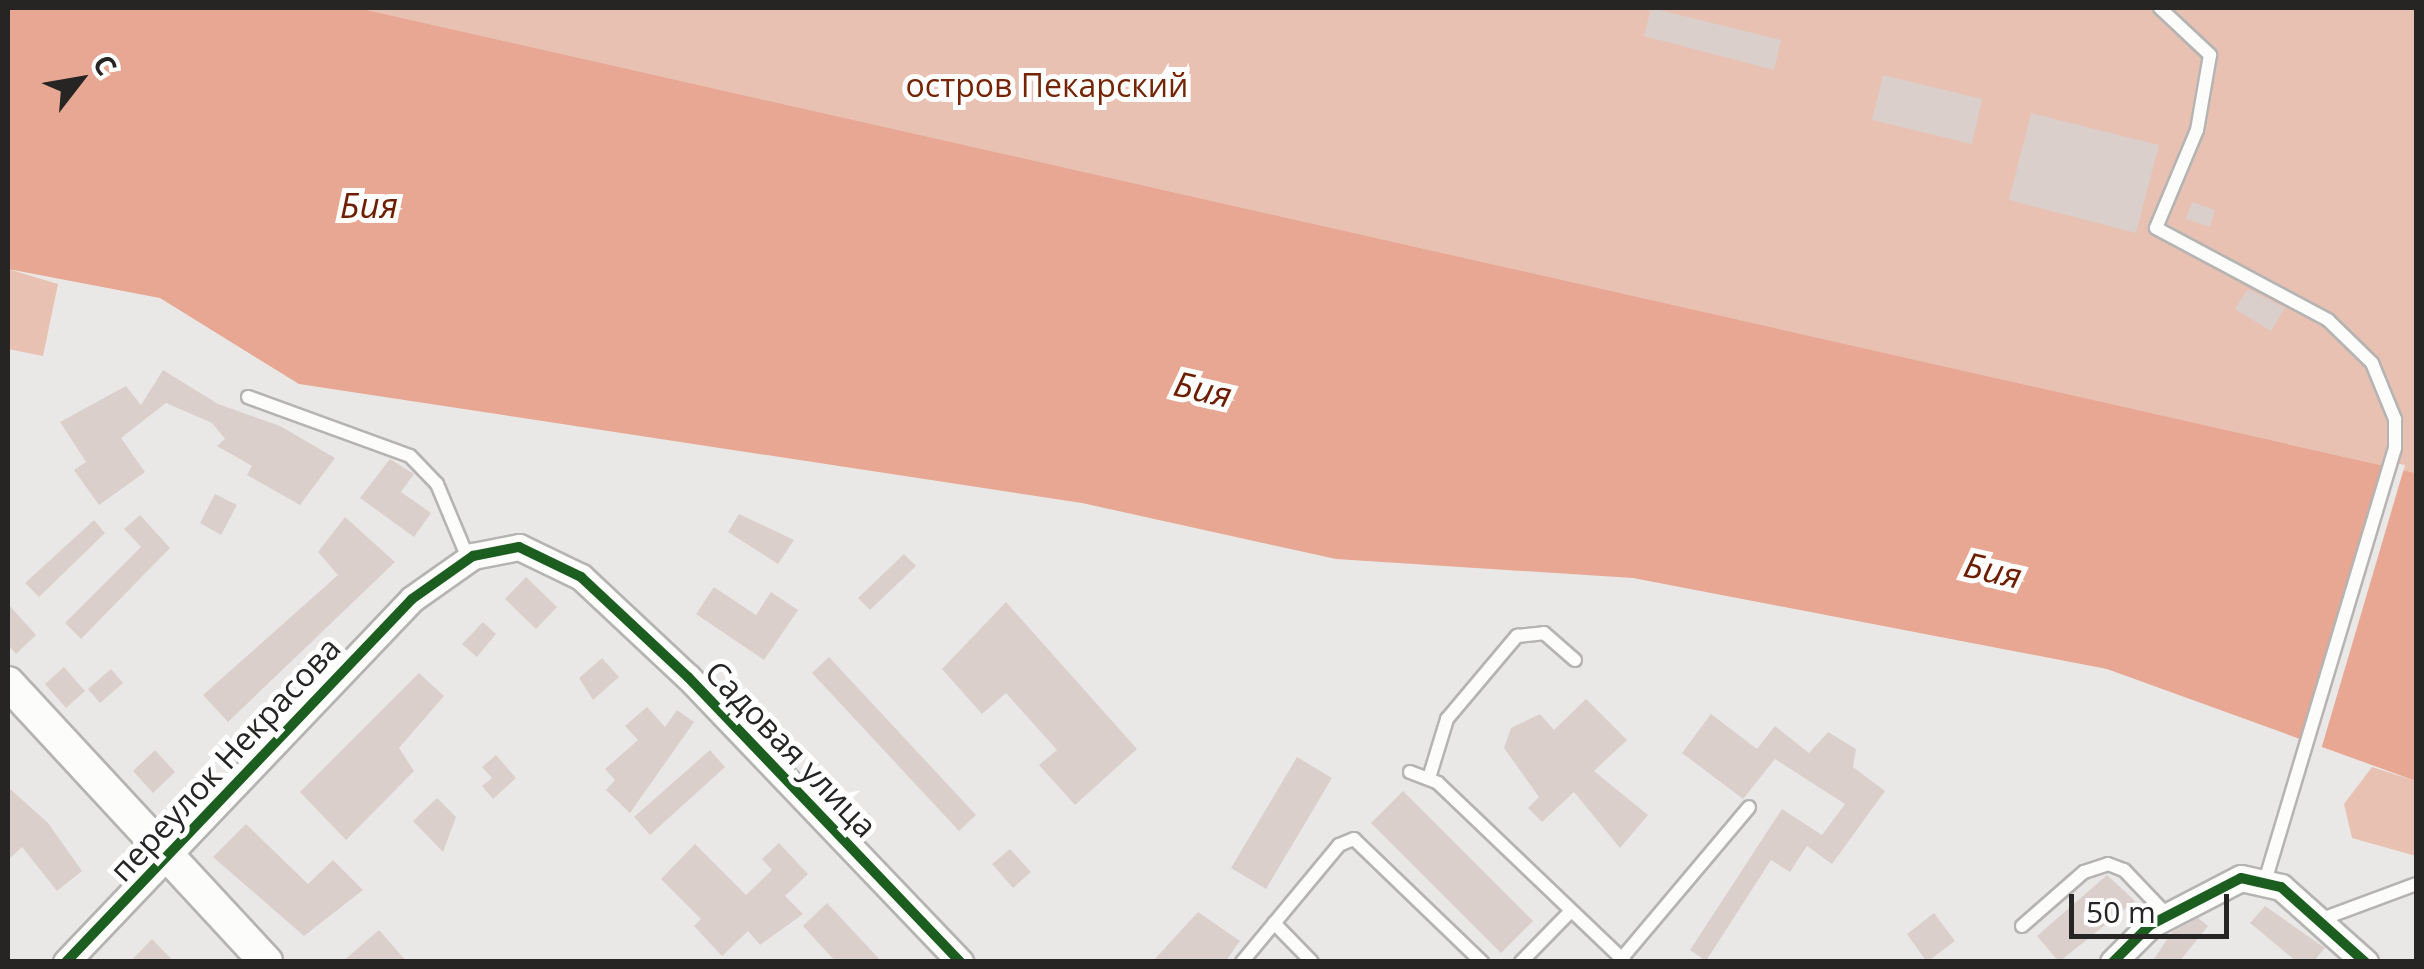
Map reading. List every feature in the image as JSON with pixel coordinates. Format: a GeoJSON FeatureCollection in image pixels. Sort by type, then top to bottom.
{"type":"FeatureCollection","features":[{"type":"Feature","properties":{"kind":"main road"},"geometry":{"type":"LineString","coordinates":[[8,683],[168,861],[266,962]]}},
{"type":"Feature","properties":{"kind":"street","name":"переулок Некрасова"},"geometry":{"type":"LineString","coordinates":[[66,962],[168,861],[412,599],[468,558],[518,547],[581,577]]}},
{"type":"Feature","properties":{"kind":"street","name":"Садовая улица"},"geometry":{"type":"LineString","coordinates":[[581,577],[688,677],[960,962]]}},
{"type":"Feature","properties":{"kind":"street"},"geometry":{"type":"LineString","coordinates":[[2114,962],[2158,920],[2222,883],[2265,880],[2322,919],[2366,962]]}},
{"type":"Feature","properties":{"kind":"lane"},"geometry":{"type":"LineString","coordinates":[[2160,8],[2210,56],[2197,130],[2156,228],[2328,320],[2372,363],[2395,418],[2395,448],[2283,836],[2265,880]]}},
{"type":"Feature","properties":{"kind":"lane"},"geometry":{"type":"LineString","coordinates":[[248,398],[410,456],[437,484],[468,558]]}},
{"type":"Feature","properties":{"kind":"lane"},"geometry":{"type":"LineString","coordinates":[[1429,778],[1447,718],[1518,636],[1537,630],[1574,660]]}},
{"type":"Feature","properties":{"kind":"lane"},"geometry":{"type":"LineString","coordinates":[[1410,772],[1429,778],[1623,960],[1749,807]]}},
{"type":"Feature","properties":{"kind":"lane"},"geometry":{"type":"LineString","coordinates":[[1242,962],[1340,845],[1354,839],[1472,958]]}},
{"type":"Feature","properties":{"kind":"lane"},"geometry":{"type":"LineString","coordinates":[[2022,926],[2084,872],[2108,864],[2124,870],[2158,920]]}},
{"type":"Feature","properties":{"kind":"lane"},"geometry":{"type":"LineString","coordinates":[[2322,919],[2416,884]]}},
{"type":"Feature","properties":{"kind":"lane"},"geometry":{"type":"LineString","coordinates":[[1521,962],[1571,912]]}},
{"type":"Feature","properties":{"kind":"lane"},"geometry":{"type":"LineString","coordinates":[[1274,923],[1312,962]]}},
{"type":"Feature","properties":{"kind":"green space","name":"остров Пекарский"},"geometry":{"type":"Polygon","coordinates":[[[357,8],[2416,8],[2416,473],[379,15],[357,8]]]}},
{"type":"Feature","properties":{"kind":"green space"},"geometry":{"type":"Polygon","coordinates":[[[8,269],[58,284],[43,356],[8,349],[8,269]]]}},
{"type":"Feature","properties":{"kind":"green space"},"geometry":{"type":"Polygon","coordinates":[[[2372,767],[2416,781],[2416,856],[2352,838],[2344,804],[2372,767]]]}},
{"type":"Feature","properties":{"kind":"water","name":"Бия"},"geometry":{"type":"Polygon","coordinates":[[[8,8],[357,8],[2416,473],[2416,781],[2107,669],[1633,578],[1336,559],[1082,503],[299,384],[160,298],[8,269],[8,8]]]}},
{"type":"Feature","properties":{"kind":"pier"},"geometry":{"type":"Polygon","coordinates":[[[2384,461],[2405,465],[2320,753],[2300,746],[2384,461]]]}},
{"type":"Feature","properties":{"kind":"building"},"geometry":{"type":"Polygon","coordinates":[[[1651,8],[1781,40],[1774,70],[1644,36],[1651,8]]]}},
{"type":"Feature","properties":{"kind":"building"},"geometry":{"type":"Polygon","coordinates":[[[1883,75],[1982,99],[1972,144],[1872,120],[1883,75]]]}},
{"type":"Feature","properties":{"kind":"building"},"geometry":{"type":"Polygon","coordinates":[[[2031,113],[2159,145],[2136,233],[2009,200],[2031,113]]]}},
{"type":"Feature","properties":{"kind":"building"},"geometry":{"type":"Polygon","coordinates":[[[2192,202],[2215,210],[2210,227],[2186,219],[2192,202]]]}},
{"type":"Feature","properties":{"kind":"building"},"geometry":{"type":"Polygon","coordinates":[[[2248,289],[2285,308],[2271,331],[2235,309],[2248,289]]]}},
{"type":"Feature","properties":{"kind":"building"},"geometry":{"type":"Polygon","coordinates":[[[163,370],[218,404],[280,426],[335,458],[300,505],[247,475],[252,466],[217,446],[225,439],[212,423],[166,403],[121,438],[145,472],[99,505],[74,470],[86,462],[60,422],[126,386],[141,405],[163,370]]]}},
{"type":"Feature","properties":{"kind":"building"},"geometry":{"type":"Polygon","coordinates":[[[390,459],[414,474],[401,492],[431,513],[414,537],[360,498],[390,459]]]}},
{"type":"Feature","properties":{"kind":"building"},"geometry":{"type":"Polygon","coordinates":[[[215,494],[237,505],[221,535],[200,523],[215,494]]]}},
{"type":"Feature","properties":{"kind":"building"},"geometry":{"type":"Polygon","coordinates":[[[739,514],[794,540],[778,564],[728,532],[739,514]]]}},
{"type":"Feature","properties":{"kind":"building"},"geometry":{"type":"Polygon","coordinates":[[[140,515],[170,548],[81,639],[65,623],[141,547],[124,529],[140,515]]]}},
{"type":"Feature","properties":{"kind":"building"},"geometry":{"type":"Polygon","coordinates":[[[345,517],[395,562],[228,722],[203,695],[338,575],[318,552],[345,517]]]}},
{"type":"Feature","properties":{"kind":"building"},"geometry":{"type":"Polygon","coordinates":[[[94,520],[105,533],[39,597],[25,583],[94,520]]]}},
{"type":"Feature","properties":{"kind":"building"},"geometry":{"type":"Polygon","coordinates":[[[904,554],[916,566],[870,610],[858,598],[904,554]]]}},
{"type":"Feature","properties":{"kind":"building"},"geometry":{"type":"Polygon","coordinates":[[[526,577],[557,607],[536,629],[505,599],[526,577]]]}},
{"type":"Feature","properties":{"kind":"building"},"geometry":{"type":"Polygon","coordinates":[[[714,587],[756,615],[771,592],[798,610],[764,660],[696,614],[714,587]]]}},
{"type":"Feature","properties":{"kind":"building"},"geometry":{"type":"Polygon","coordinates":[[[1006,602],[1137,749],[1075,805],[1039,765],[1057,750],[1006,693],[982,714],[942,669],[1006,602]]]}},
{"type":"Feature","properties":{"kind":"building"},"geometry":{"type":"Polygon","coordinates":[[[8,604],[36,635],[16,654],[8,645],[8,604]]]}},
{"type":"Feature","properties":{"kind":"building"},"geometry":{"type":"Polygon","coordinates":[[[483,622],[496,634],[477,657],[462,644],[483,622]]]}},
{"type":"Feature","properties":{"kind":"building"},"geometry":{"type":"Polygon","coordinates":[[[829,657],[976,815],[959,831],[812,673],[829,657]]]}},
{"type":"Feature","properties":{"kind":"building"},"geometry":{"type":"Polygon","coordinates":[[[602,658],[619,677],[593,700],[579,678],[602,658]]]}},
{"type":"Feature","properties":{"kind":"building"},"geometry":{"type":"Polygon","coordinates":[[[64,667],[85,691],[66,708],[45,684],[64,667]]]}},
{"type":"Feature","properties":{"kind":"building"},"geometry":{"type":"Polygon","coordinates":[[[111,669],[123,683],[100,703],[88,689],[111,669]]]}},
{"type":"Feature","properties":{"kind":"building"},"geometry":{"type":"Polygon","coordinates":[[[419,673],[444,696],[399,748],[414,771],[346,840],[300,792],[419,673]]]}},
{"type":"Feature","properties":{"kind":"building"},"geometry":{"type":"Polygon","coordinates":[[[1586,699],[1627,740],[1594,771],[1648,815],[1620,848],[1574,792],[1542,822],[1528,808],[1539,797],[1504,748],[1511,728],[1540,714],[1554,730],[1586,699]]]}},
{"type":"Feature","properties":{"kind":"building"},"geometry":{"type":"Polygon","coordinates":[[[647,707],[665,727],[677,710],[694,722],[630,813],[606,790],[615,780],[605,769],[638,740],[625,726],[647,707]]]}},
{"type":"Feature","properties":{"kind":"building"},"geometry":{"type":"Polygon","coordinates":[[[1711,714],[1757,749],[1775,726],[1809,753],[1828,732],[1856,749],[1853,767],[1885,791],[1832,864],[1807,846],[1790,872],[1771,860],[1706,961],[1690,950],[1782,809],[1822,835],[1845,804],[1775,759],[1743,799],[1682,753],[1711,714]]]}},
{"type":"Feature","properties":{"kind":"building"},"geometry":{"type":"Polygon","coordinates":[[[155,750],[175,772],[153,793],[133,771],[155,750]]]}},
{"type":"Feature","properties":{"kind":"building"},"geometry":{"type":"Polygon","coordinates":[[[710,750],[725,767],[650,835],[634,817],[710,750]]]}},
{"type":"Feature","properties":{"kind":"building"},"geometry":{"type":"Polygon","coordinates":[[[496,755],[516,778],[493,799],[482,786],[492,778],[482,767],[496,755]]]}},
{"type":"Feature","properties":{"kind":"building"},"geometry":{"type":"Polygon","coordinates":[[[1297,757],[1332,778],[1266,889],[1231,868],[1297,757]]]}},
{"type":"Feature","properties":{"kind":"building"},"geometry":{"type":"Polygon","coordinates":[[[8,787],[48,823],[82,871],[57,891],[22,847],[8,860],[8,787]]]}},
{"type":"Feature","properties":{"kind":"building"},"geometry":{"type":"Polygon","coordinates":[[[1403,791],[1533,921],[1501,953],[1371,823],[1403,791]]]}},
{"type":"Feature","properties":{"kind":"building"},"geometry":{"type":"Polygon","coordinates":[[[437,798],[456,817],[443,852],[413,821],[437,798]]]}},
{"type":"Feature","properties":{"kind":"building"},"geometry":{"type":"Polygon","coordinates":[[[246,824],[308,884],[333,860],[363,890],[304,936],[213,857],[246,824]]]}},
{"type":"Feature","properties":{"kind":"building"},"geometry":{"type":"Polygon","coordinates":[[[779,843],[808,874],[785,896],[803,914],[760,945],[748,931],[722,956],[694,926],[701,919],[661,879],[695,844],[746,895],[772,870],[762,859],[779,843]]]}},
{"type":"Feature","properties":{"kind":"building"},"geometry":{"type":"Polygon","coordinates":[[[1010,849],[1031,872],[1013,888],[992,864],[1010,849]]]}},
{"type":"Feature","properties":{"kind":"building"},"geometry":{"type":"Polygon","coordinates":[[[2107,875],[2135,901],[2059,962],[2037,936],[2107,875]]]}},
{"type":"Feature","properties":{"kind":"building"},"geometry":{"type":"Polygon","coordinates":[[[827,903],[882,962],[836,962],[803,926],[827,903]]]}},
{"type":"Feature","properties":{"kind":"building"},"geometry":{"type":"Polygon","coordinates":[[[2265,906],[2325,948],[2313,962],[2297,962],[2250,923],[2265,906]]]}},
{"type":"Feature","properties":{"kind":"building"},"geometry":{"type":"Polygon","coordinates":[[[1198,912],[1240,941],[1225,962],[1152,962],[1198,912]]]}},
{"type":"Feature","properties":{"kind":"building"},"geometry":{"type":"Polygon","coordinates":[[[1934,913],[1955,941],[1927,962],[1907,934],[1934,913]]]}},
{"type":"Feature","properties":{"kind":"building"},"geometry":{"type":"Polygon","coordinates":[[[2198,918],[2208,926],[2179,962],[2152,962],[2172,932],[2198,918]]]}},
{"type":"Feature","properties":{"kind":"building"},"geometry":{"type":"Polygon","coordinates":[[[379,930],[407,962],[342,962],[379,930]]]}},
{"type":"Feature","properties":{"kind":"building"},"geometry":{"type":"Polygon","coordinates":[[[152,939],[174,962],[130,962],[152,939]]]}},
{"type":"Feature","properties":{"kind":"cycle path"},"geometry":{"type":"LineString","coordinates":[[66,962],[412,599],[473,556],[519,547],[581,577],[688,677],[960,962]]}},
{"type":"Feature","properties":{"kind":"cycle path"},"geometry":{"type":"LineString","coordinates":[[2113,962],[2150,925],[2241,878],[2281,887],[2365,962]]}}]}
